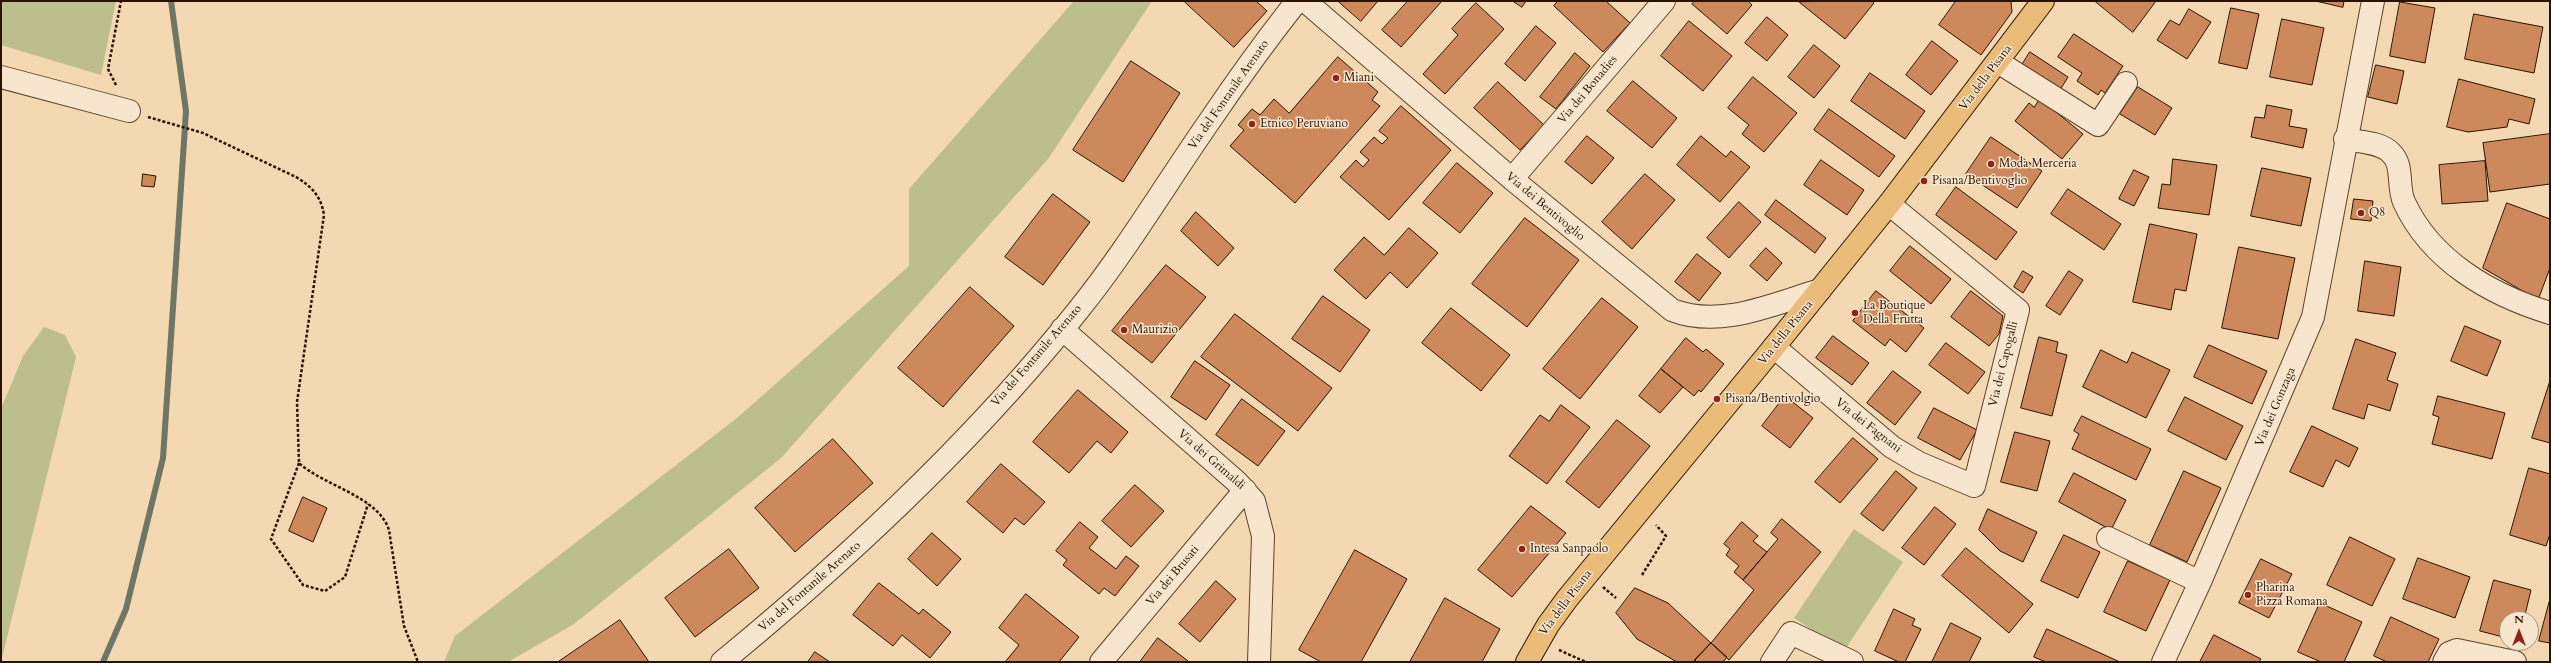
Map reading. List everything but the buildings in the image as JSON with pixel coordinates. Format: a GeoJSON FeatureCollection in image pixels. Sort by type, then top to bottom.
{"type":"FeatureCollection","features":[{"type":"Feature","properties":{"kind":"main road","name":"Via della Pisana"},"geometry":{"type":"LineString","coordinates":[[1527,662],[1538,641],[1567,599],[1774,348],[1889,204],[2043,1]]}},
{"type":"Feature","properties":{"kind":"street","name":"Via dei Bonadies"},"geometry":{"type":"LineString","coordinates":[[1512,179],[1664,1]]}},
{"type":"Feature","properties":{"kind":"street","name":"Via dei Gonzaga"},"geometry":{"type":"LineString","coordinates":[[2163,662],[2200,582],[2313,317],[2360,63],[2373,1]]}},
{"type":"Feature","properties":{"kind":"street","name":"Via dei Bentivoglio"},"geometry":{"type":"LineString","coordinates":[[1293,3],[1512,179],[1659,302],[1678,312],[1701,317],[1731,315],[1820,290]]}},
{"type":"Feature","properties":{"kind":"street","name":"Via del Fontanile Arenato"},"geometry":{"type":"LineString","coordinates":[[722,662],[801,597],[872,532],[1011,389],[1062,329],[1135,232],[1211,118],[1293,3]]}},
{"type":"Feature","properties":{"kind":"street"},"geometry":{"type":"LineString","coordinates":[[1998,62],[2098,125],[2126,83]]}},
{"type":"Feature","properties":{"kind":"street"},"geometry":{"type":"LineString","coordinates":[[1,77],[129,111]]}},
{"type":"Feature","properties":{"kind":"street"},"geometry":{"type":"LineString","coordinates":[[2346,139],[2381,147],[2392,154],[2398,163],[2399,183],[2405,203],[2414,220],[2439,250],[2461,270],[2486,287],[2550,313]]}},
{"type":"Feature","properties":{"kind":"street","name":"Via dei Capogalli"},"geometry":{"type":"LineString","coordinates":[[1889,204],[2018,310],[1974,486]]}},
{"type":"Feature","properties":{"kind":"street","name":"Via dei Grimaldi"},"geometry":{"type":"LineString","coordinates":[[1062,329],[1246,490],[1258,510],[1263,536],[1259,662]]}},
{"type":"Feature","properties":{"kind":"street","name":"Via dei Fagnani"},"geometry":{"type":"LineString","coordinates":[[1774,348],[1892,447],[1919,463],[1974,486]]}},
{"type":"Feature","properties":{"kind":"street","name":"Via dei Brusati"},"geometry":{"type":"LineString","coordinates":[[1101,662],[1246,490]]}},
{"type":"Feature","properties":{"kind":"street"},"geometry":{"type":"LineString","coordinates":[[2108,538],[2200,582]]}},
{"type":"Feature","properties":{"kind":"street"},"geometry":{"type":"LineString","coordinates":[[1772,662],[1791,633],[1852,662]]}},
{"type":"Feature","properties":{"kind":"street"},"geometry":{"type":"LineString","coordinates":[[2444,662],[2449,653],[2457,650],[2515,662]]}},
{"type":"Feature","properties":{"kind":"path"},"geometry":{"type":"LineString","coordinates":[[121,1],[108,69],[129,111],[203,133],[296,177],[308,184],[322,204],[324,215],[297,402],[299,463],[271,539],[289,568],[303,585],[324,591],[345,577],[368,504]]}},
{"type":"Feature","properties":{"kind":"path"},"geometry":{"type":"LineString","coordinates":[[299,463],[308,472],[368,504],[384,518],[389,530],[398,598],[404,626],[418,662]]}},
{"type":"Feature","properties":{"kind":"path"},"geometry":{"type":"LineString","coordinates":[[1640,510],[1666,536],[1642,575]]}},
{"type":"Feature","properties":{"kind":"path"},"geometry":{"type":"LineString","coordinates":[[1538,641],[1586,662]]}},
{"type":"Feature","properties":{"kind":"green space"},"geometry":{"type":"Polygon","coordinates":[[[1,1],[116,1],[101,75],[1,45],[1,1]]]}},
{"type":"Feature","properties":{"kind":"green space"},"geometry":{"type":"Polygon","coordinates":[[[1074,1],[1152,1],[1048,159],[781,458],[574,624],[508,662],[444,662],[455,636],[737,418],[909,266],[909,189],[1074,1]]]}},
{"type":"Feature","properties":{"kind":"green space"},"geometry":{"type":"Polygon","coordinates":[[[44,327],[65,335],[76,357],[1,662],[1,409],[23,356],[44,327]]]}},
{"type":"Feature","properties":{"kind":"green space"},"geometry":{"type":"Polygon","coordinates":[[[1854,529],[1903,562],[1844,651],[1794,618],[1854,529]]]}},
{"type":"Feature","properties":{"kind":"waterway"},"geometry":{"type":"LineString","coordinates":[[103,662],[126,609],[163,458],[186,111],[171,1]]}},
{"type":"Feature","properties":{"kind":"place","name":"Miani"},"geometry":{"type":"Point","coordinates":[1336,78]}},
{"type":"Feature","properties":{"kind":"place","name":"Etnico Peruviano"},"geometry":{"type":"Point","coordinates":[1252,124]}},
{"type":"Feature","properties":{"kind":"place","name":"Moda Merceria"},"geometry":{"type":"Point","coordinates":[1991,164]}},
{"type":"Feature","properties":{"kind":"place","name":"Pisana/Bentivoglio"},"geometry":{"type":"Point","coordinates":[1924,181]}},
{"type":"Feature","properties":{"kind":"place","name":"Q8"},"geometry":{"type":"Point","coordinates":[2361,213]}},
{"type":"Feature","properties":{"kind":"place","name":"La Boutique Della Frutta"},"geometry":{"type":"Point","coordinates":[1855,313]}},
{"type":"Feature","properties":{"kind":"place","name":"Maurizio"},"geometry":{"type":"Point","coordinates":[1124,330]}},
{"type":"Feature","properties":{"kind":"place","name":"Pisana/Bentivolgio"},"geometry":{"type":"Point","coordinates":[1717,399]}},
{"type":"Feature","properties":{"kind":"place","name":"Intesa Sanpaolo"},"geometry":{"type":"Point","coordinates":[1522,549]}},
{"type":"Feature","properties":{"kind":"place","name":"Pharina Pizza Romana"},"geometry":{"type":"Point","coordinates":[2248,595]}}]}
